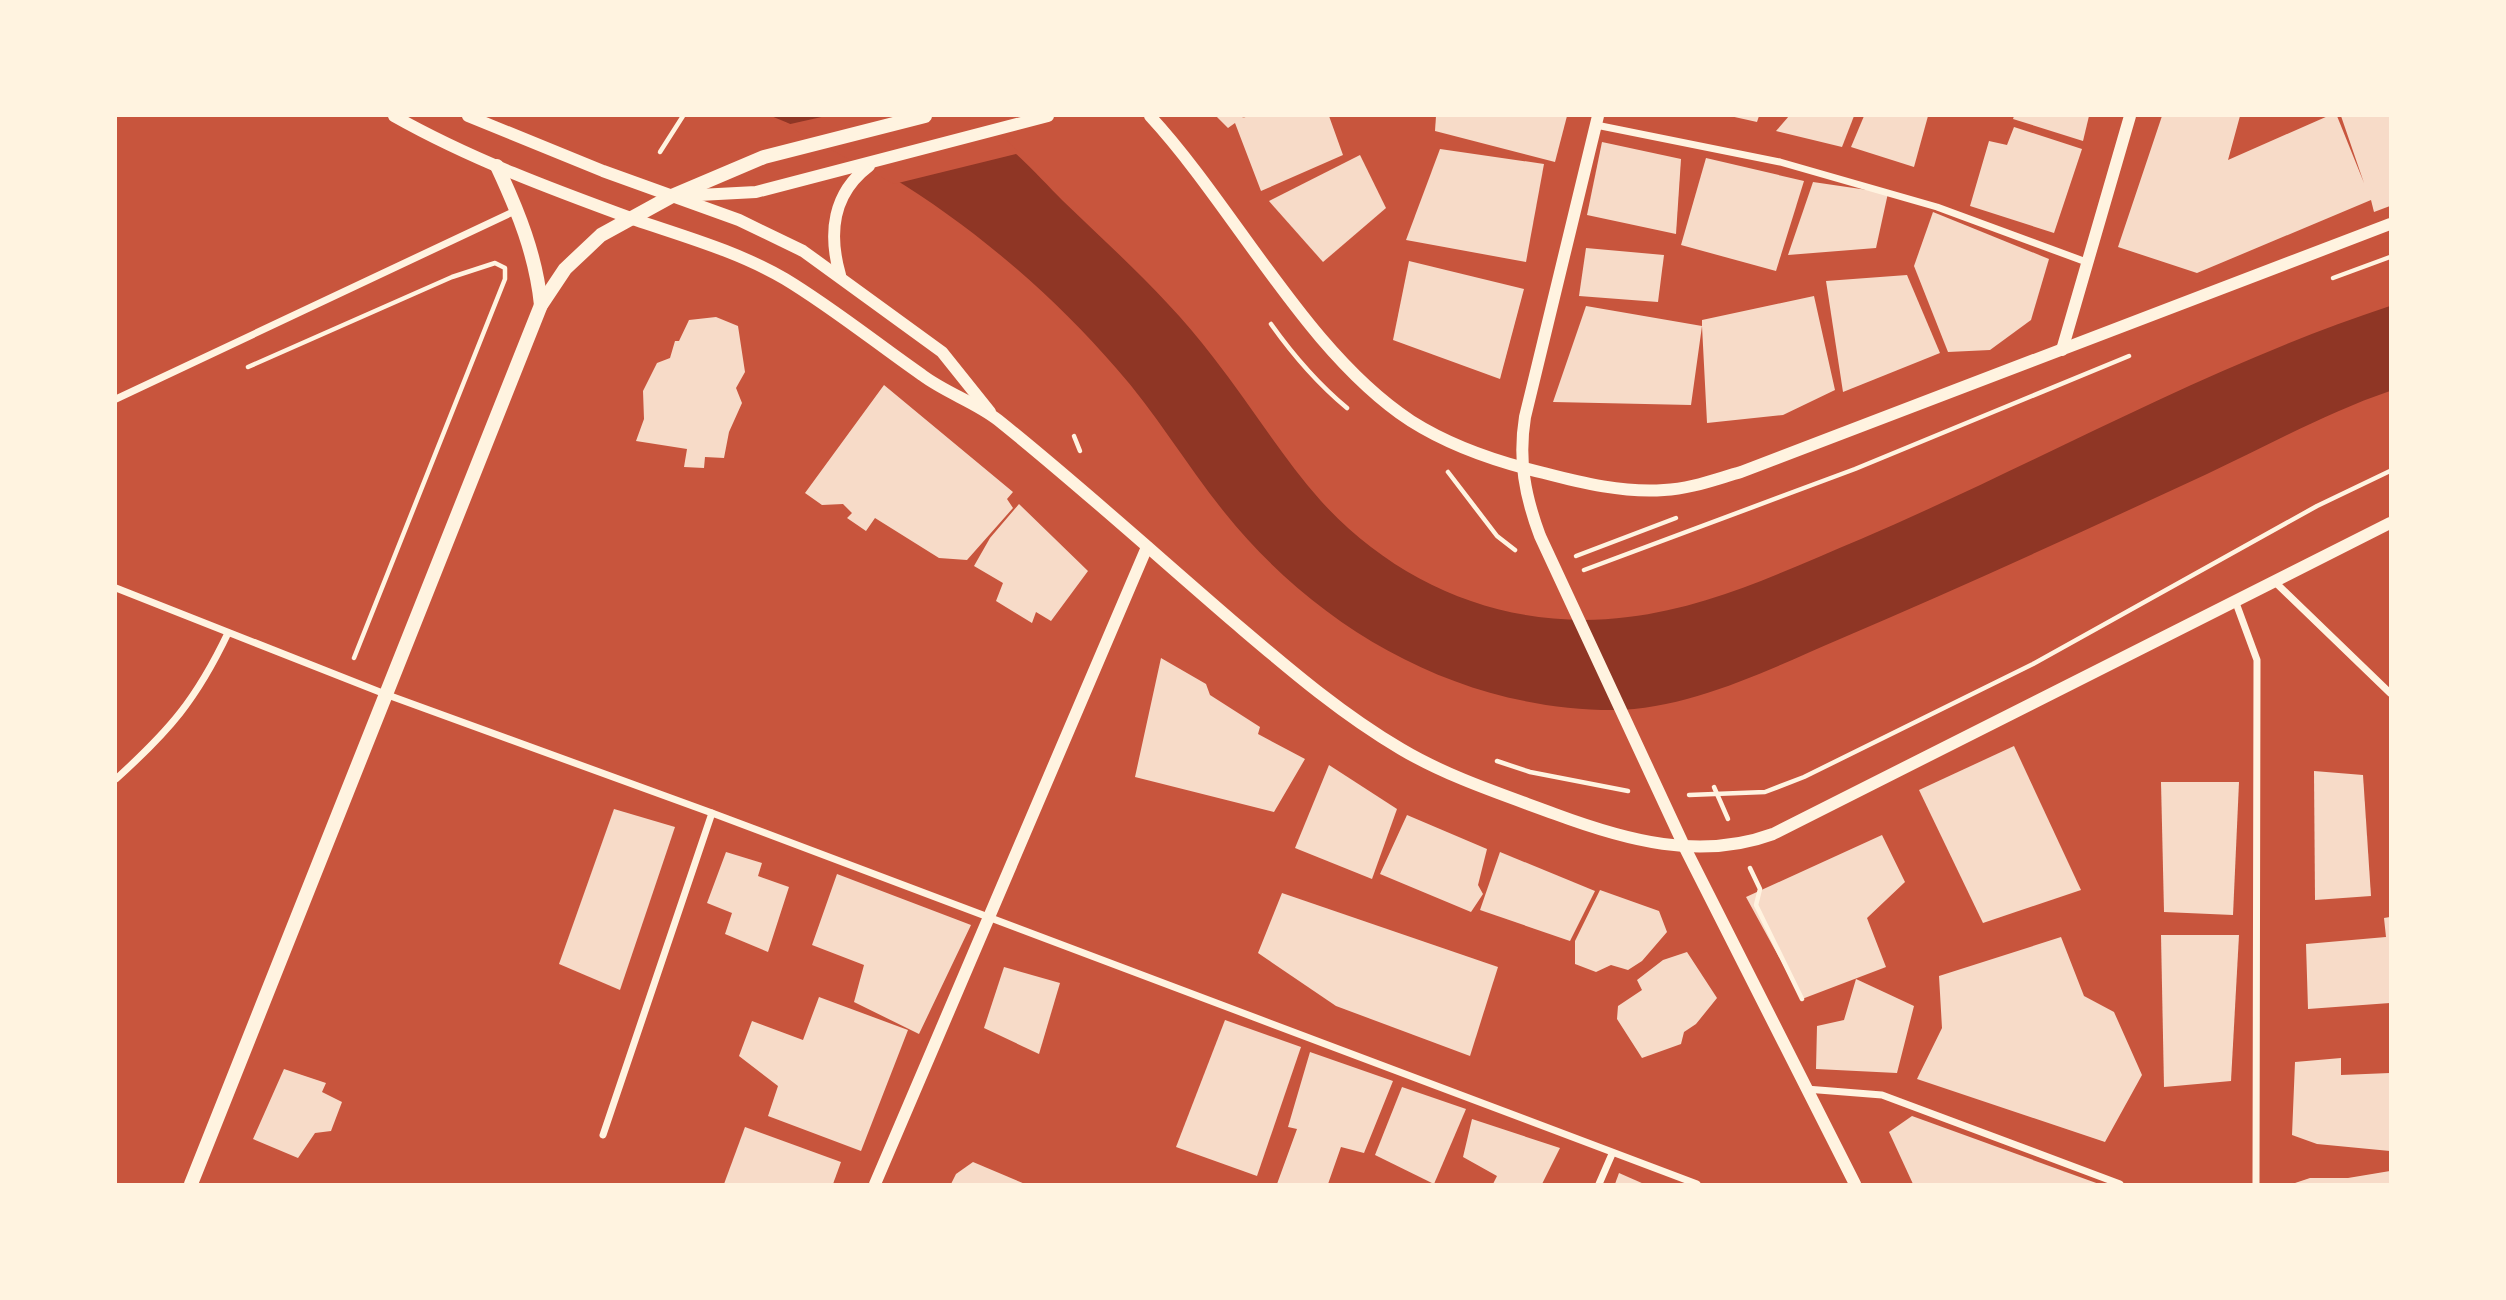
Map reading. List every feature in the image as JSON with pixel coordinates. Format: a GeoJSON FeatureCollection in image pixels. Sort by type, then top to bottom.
{"type":"FeatureCollection","features":[{"type":"Feature","properties":{"kind":"main road"},"geometry":{"type":"LineString","coordinates":[[191,1185],[541,305],[576,258],[601,235],[672,196],[775,154],[919,116]]}},
{"type":"Feature","properties":{"kind":"main road"},"geometry":{"type":"LineString","coordinates":[[496,166],[518,210],[538,276],[541,305]]}},
{"type":"Feature","properties":{"kind":"street"},"geometry":{"type":"LineString","coordinates":[[394,116],[496,166],[724,251],[781,277],[867,334],[924,377],[992,415]]}},
{"type":"Feature","properties":{"kind":"street"},"geometry":{"type":"LineString","coordinates":[[468,116],[738,220],[803,251],[942,352],[992,415],[1317,692],[1404,751],[1497,792],[1583,824],[1651,843],[1685,848],[1760,840],[1813,816],[2390,523]]}},
{"type":"Feature","properties":{"kind":"street"},"geometry":{"type":"LineString","coordinates":[[672,196],[756,192],[1048,116]]}},
{"type":"Feature","properties":{"kind":"street"},"geometry":{"type":"LineString","coordinates":[[1150,116],[1211,186],[1307,318],[1364,383],[1411,421],[1466,450],[1522,468],[1629,489],[1689,487],[1741,472],[2390,224]]}},
{"type":"Feature","properties":{"kind":"street"},"geometry":{"type":"LineString","coordinates":[[2062,350],[2130,116]]}},
{"type":"Feature","properties":{"kind":"street"},"geometry":{"type":"LineString","coordinates":[[1855,1185],[1685,848],[1531,514],[1522,468],[1525,417],[1597,120],[1792,166],[1937,207],[2089,263]]}},
{"type":"Feature","properties":{"kind":"street"},"geometry":{"type":"LineString","coordinates":[[839,275],[832,234],[845,190],[852,180],[877,161]]}},
{"type":"Feature","properties":{"kind":"street"},"geometry":{"type":"LineString","coordinates":[[116,399],[518,210]]}},
{"type":"Feature","properties":{"kind":"street"},"geometry":{"type":"LineString","coordinates":[[875,1185],[1147,547]]}},
{"type":"Feature","properties":{"kind":"street"},"geometry":{"type":"LineString","coordinates":[[2276,583],[2390,693]]}},
{"type":"Feature","properties":{"kind":"street"},"geometry":{"type":"LineString","coordinates":[[116,588],[385,694],[712,813],[1698,1185]]}},
{"type":"Feature","properties":{"kind":"street"},"geometry":{"type":"LineString","coordinates":[[2235,603],[2257,660],[2256,1185]]}},
{"type":"Feature","properties":{"kind":"street"},"geometry":{"type":"LineString","coordinates":[[116,779],[166,733],[200,689],[228,634]]}},
{"type":"Feature","properties":{"kind":"street"},"geometry":{"type":"LineString","coordinates":[[603,1135],[712,813]]}},
{"type":"Feature","properties":{"kind":"street"},"geometry":{"type":"LineString","coordinates":[[1805,1089],[1882,1095],[2120,1185]]}},
{"type":"Feature","properties":{"kind":"street"},"geometry":{"type":"LineString","coordinates":[[1599,1185],[1612,1154]]}},
{"type":"Feature","properties":{"kind":"path"},"geometry":{"type":"LineString","coordinates":[[660,152],[683,116]]}},
{"type":"Feature","properties":{"kind":"path"},"geometry":{"type":"LineString","coordinates":[[2325,281],[2390,257]]}},
{"type":"Feature","properties":{"kind":"path"},"geometry":{"type":"LineString","coordinates":[[244,369],[465,273],[495,263],[505,268],[505,279],[346,678]]}},
{"type":"Feature","properties":{"kind":"path"},"geometry":{"type":"LineString","coordinates":[[1580,572],[1647,544],[1855,469],[2140,352]]}},
{"type":"Feature","properties":{"kind":"path"},"geometry":{"type":"LineString","coordinates":[[1074,436],[1080,451],[1088,459]]}},
{"type":"Feature","properties":{"kind":"path"},"geometry":{"type":"LineString","coordinates":[[1493,759],[1580,783],[1717,794],[1765,792],[1804,777],[2033,664],[2317,506],[2390,471]]}},
{"type":"Feature","properties":{"kind":"path"},"geometry":{"type":"LineString","coordinates":[[1714,787],[1760,889],[1756,905],[1802,999]]}},
{"type":"Feature","properties":{"kind":"shaded area"},"geometry":{"type":"Polygon","coordinates":[[[949,114],[973,121],[986,129],[1028,165],[1178,315],[1227,375],[1306,484],[1352,532],[1386,558],[1422,580],[1501,610],[1542,617],[1585,620],[1628,617],[1689,605],[1747,586],[1927,510],[2255,357],[2390,306],[2390,391],[2321,419],[1979,578],[1730,685],[1672,703],[1642,708],[1613,710],[1556,706],[1501,696],[1448,679],[1397,655],[1349,627],[1304,593],[1262,555],[1225,513],[1131,385],[1042,291],[1001,255],[913,191],[867,162],[771,116],[949,114]]]}},
{"type":"Feature","properties":{"kind":"pier"},"geometry":{"type":"Polygon","coordinates":[[[826,116],[967,116],[1005,139],[1020,153],[894,184],[786,125],[826,116]]]}},
{"type":"Feature","properties":{"kind":"building"},"geometry":{"type":"Polygon","coordinates":[[[1216,116],[1329,116],[1343,155],[1261,191],[1235,123],[1228,128],[1216,116]]]}},
{"type":"Feature","properties":{"kind":"building"},"geometry":{"type":"Polygon","coordinates":[[[1436,116],[1567,116],[1555,162],[1435,131],[1436,116]]]}},
{"type":"Feature","properties":{"kind":"building"},"geometry":{"type":"Polygon","coordinates":[[[1730,116],[1759,116],[1757,122],[1730,116]]]}},
{"type":"Feature","properties":{"kind":"building"},"geometry":{"type":"Polygon","coordinates":[[[1789,116],[1854,116],[1842,147],[1776,131],[1789,116]]]}},
{"type":"Feature","properties":{"kind":"building"},"geometry":{"type":"Polygon","coordinates":[[[1864,116],[1928,116],[1914,167],[1851,147],[1864,116]]]}},
{"type":"Feature","properties":{"kind":"building"},"geometry":{"type":"Polygon","coordinates":[[[2014,116],[2089,116],[2083,141],[2013,119],[2014,116]]]}},
{"type":"Feature","properties":{"kind":"building"},"geometry":{"type":"Polygon","coordinates":[[[2162,116],[2240,116],[2228,160],[2328,116],[2337,116],[2364,183],[2341,116],[2390,116],[2390,206],[2374,212],[2371,200],[2197,273],[2118,247],[2162,116]]]}},
{"type":"Feature","properties":{"kind":"building"},"geometry":{"type":"Polygon","coordinates":[[[2014,127],[2082,149],[2054,233],[1970,206],[1989,141],[2007,145],[2014,127]]]}},
{"type":"Feature","properties":{"kind":"building"},"geometry":{"type":"Polygon","coordinates":[[[1602,142],[1681,159],[1676,234],[1587,215],[1602,142]]]}},
{"type":"Feature","properties":{"kind":"building"},"geometry":{"type":"Polygon","coordinates":[[[1440,149],[1544,164],[1526,262],[1406,240],[1440,149]]]}},
{"type":"Feature","properties":{"kind":"building"},"geometry":{"type":"Polygon","coordinates":[[[1360,155],[1386,208],[1323,262],[1269,201],[1360,155]]]}},
{"type":"Feature","properties":{"kind":"building"},"geometry":{"type":"Polygon","coordinates":[[[1706,158],[1804,181],[1776,271],[1681,245],[1706,158]]]}},
{"type":"Feature","properties":{"kind":"building"},"geometry":{"type":"Polygon","coordinates":[[[1813,182],[1888,193],[1876,248],[1788,255],[1813,182]]]}},
{"type":"Feature","properties":{"kind":"building"},"geometry":{"type":"Polygon","coordinates":[[[1933,212],[2049,259],[2031,320],[1990,350],[1948,352],[1914,266],[1933,212]]]}},
{"type":"Feature","properties":{"kind":"building"},"geometry":{"type":"Polygon","coordinates":[[[1586,248],[1664,255],[1658,302],[1579,296],[1586,248]]]}},
{"type":"Feature","properties":{"kind":"building"},"geometry":{"type":"Polygon","coordinates":[[[1409,261],[1524,289],[1500,379],[1393,340],[1409,261]]]}},
{"type":"Feature","properties":{"kind":"building"},"geometry":{"type":"Polygon","coordinates":[[[1907,275],[1940,353],[1843,392],[1826,281],[1907,275]]]}},
{"type":"Feature","properties":{"kind":"building"},"geometry":{"type":"Polygon","coordinates":[[[1814,296],[1835,390],[1783,415],[1707,423],[1702,320],[1814,296]]]}},
{"type":"Feature","properties":{"kind":"building"},"geometry":{"type":"Polygon","coordinates":[[[1586,306],[1702,326],[1691,405],[1553,402],[1586,306]]]}},
{"type":"Feature","properties":{"kind":"building"},"geometry":{"type":"Polygon","coordinates":[[[716,317],[738,326],[745,372],[736,388],[742,403],[729,432],[724,458],[705,457],[704,468],[684,467],[687,449],[636,441],[644,419],[643,391],[657,363],[670,358],[675,341],[679,341],[689,320],[716,317]]]}},
{"type":"Feature","properties":{"kind":"building"},"geometry":{"type":"Polygon","coordinates":[[[884,385],[1013,492],[1007,499],[1013,508],[967,560],[939,558],[875,518],[866,531],[847,518],[852,513],[843,504],[822,505],[805,493],[884,385]]]}},
{"type":"Feature","properties":{"kind":"building"},"geometry":{"type":"Polygon","coordinates":[[[1019,504],[1088,571],[1051,621],[1036,612],[1032,623],[996,601],[1003,583],[974,566],[990,538],[1019,504]]]}},
{"type":"Feature","properties":{"kind":"building"},"geometry":{"type":"Polygon","coordinates":[[[1161,658],[1206,684],[1210,695],[1260,727],[1258,734],[1305,759],[1274,812],[1135,777],[1161,658]]]}},
{"type":"Feature","properties":{"kind":"building"},"geometry":{"type":"Polygon","coordinates":[[[2014,746],[2081,890],[1983,923],[1919,790],[2014,746]]]}},
{"type":"Feature","properties":{"kind":"building"},"geometry":{"type":"Polygon","coordinates":[[[1329,765],[1397,809],[1372,879],[1295,848],[1329,765]]]}},
{"type":"Feature","properties":{"kind":"building"},"geometry":{"type":"Polygon","coordinates":[[[2314,771],[2363,775],[2371,896],[2315,900],[2314,771]]]}},
{"type":"Feature","properties":{"kind":"building"},"geometry":{"type":"Polygon","coordinates":[[[2161,782],[2239,782],[2233,915],[2164,912],[2161,782]]]}},
{"type":"Feature","properties":{"kind":"building"},"geometry":{"type":"Polygon","coordinates":[[[614,809],[675,827],[620,990],[559,964],[614,809]]]}},
{"type":"Feature","properties":{"kind":"building"},"geometry":{"type":"Polygon","coordinates":[[[1407,815],[1487,849],[1478,885],[1483,894],[1471,912],[1380,874],[1407,815]]]}},
{"type":"Feature","properties":{"kind":"building"},"geometry":{"type":"Polygon","coordinates":[[[1882,835],[1905,882],[1867,918],[1886,967],[1802,999],[1746,897],[1882,835]]]}},
{"type":"Feature","properties":{"kind":"building"},"geometry":{"type":"Polygon","coordinates":[[[726,852],[762,863],[758,876],[789,887],[768,952],[725,934],[732,913],[707,903],[726,852]]]}},
{"type":"Feature","properties":{"kind":"building"},"geometry":{"type":"Polygon","coordinates":[[[1500,852],[1595,891],[1570,941],[1480,910],[1500,852]]]}},
{"type":"Feature","properties":{"kind":"building"},"geometry":{"type":"Polygon","coordinates":[[[837,874],[971,925],[919,1034],[854,1002],[864,965],[812,945],[837,874]]]}},
{"type":"Feature","properties":{"kind":"building"},"geometry":{"type":"Polygon","coordinates":[[[1600,890],[1659,911],[1667,932],[1642,961],[1628,970],[1611,965],[1596,972],[1575,964],[1575,941],[1600,890]]]}},
{"type":"Feature","properties":{"kind":"building"},"geometry":{"type":"Polygon","coordinates":[[[1282,893],[1498,967],[1470,1056],[1336,1006],[1258,953],[1282,893]]]}},
{"type":"Feature","properties":{"kind":"building"},"geometry":{"type":"Polygon","coordinates":[[[2390,917],[2390,1003],[2308,1009],[2306,944],[2386,937],[2384,918],[2390,917]]]}},
{"type":"Feature","properties":{"kind":"building"},"geometry":{"type":"Polygon","coordinates":[[[2161,935],[2239,935],[2231,1081],[2164,1087],[2161,935]]]}},
{"type":"Feature","properties":{"kind":"building"},"geometry":{"type":"Polygon","coordinates":[[[2061,937],[2084,996],[2114,1012],[2142,1075],[2105,1142],[1917,1079],[1942,1028],[1939,976],[2061,937]]]}},
{"type":"Feature","properties":{"kind":"building"},"geometry":{"type":"Polygon","coordinates":[[[1687,952],[1717,998],[1696,1024],[1684,1032],[1681,1044],[1642,1058],[1617,1019],[1618,1006],[1642,990],[1637,980],[1663,960],[1687,952]]]}},
{"type":"Feature","properties":{"kind":"building"},"geometry":{"type":"Polygon","coordinates":[[[1004,967],[1060,983],[1039,1054],[984,1028],[1004,967]]]}},
{"type":"Feature","properties":{"kind":"building"},"geometry":{"type":"Polygon","coordinates":[[[1856,979],[1914,1006],[1897,1073],[1816,1069],[1817,1026],[1844,1020],[1856,979]]]}},
{"type":"Feature","properties":{"kind":"building"},"geometry":{"type":"Polygon","coordinates":[[[819,997],[908,1030],[861,1151],[768,1116],[778,1086],[739,1056],[752,1021],[803,1040],[819,997]]]}},
{"type":"Feature","properties":{"kind":"building"},"geometry":{"type":"Polygon","coordinates":[[[1225,1020],[1301,1047],[1257,1176],[1176,1147],[1225,1020]]]}},
{"type":"Feature","properties":{"kind":"building"},"geometry":{"type":"Polygon","coordinates":[[[1310,1052],[1393,1081],[1364,1153],[1341,1147],[1328,1184],[1277,1184],[1297,1129],[1288,1127],[1310,1052]]]}},
{"type":"Feature","properties":{"kind":"building"},"geometry":{"type":"Polygon","coordinates":[[[2341,1058],[2341,1075],[2390,1073],[2390,1151],[2317,1144],[2292,1135],[2295,1062],[2341,1058]]]}},
{"type":"Feature","properties":{"kind":"building"},"geometry":{"type":"Polygon","coordinates":[[[284,1069],[326,1083],[322,1092],[342,1102],[331,1131],[315,1133],[298,1158],[253,1139],[284,1069]]]}},
{"type":"Feature","properties":{"kind":"building"},"geometry":{"type":"Polygon","coordinates":[[[1402,1087],[1466,1109],[1434,1184],[1375,1155],[1402,1087]]]}},
{"type":"Feature","properties":{"kind":"building"},"geometry":{"type":"Polygon","coordinates":[[[1912,1116],[2099,1184],[1913,1184],[1889,1132],[1912,1116]]]}},
{"type":"Feature","properties":{"kind":"building"},"geometry":{"type":"Polygon","coordinates":[[[1472,1119],[1560,1148],[1542,1184],[1493,1184],[1497,1176],[1463,1157],[1472,1119]]]}},
{"type":"Feature","properties":{"kind":"building"},"geometry":{"type":"Polygon","coordinates":[[[745,1127],[841,1162],[833,1184],[724,1184],[745,1127]]]}},
{"type":"Feature","properties":{"kind":"building"},"geometry":{"type":"Polygon","coordinates":[[[973,1162],[1025,1184],[951,1184],[956,1174],[973,1162]]]}},
{"type":"Feature","properties":{"kind":"building"},"geometry":{"type":"Polygon","coordinates":[[[2390,1171],[2390,1184],[2292,1184],[2310,1178],[2348,1178],[2390,1171]]]}},
{"type":"Feature","properties":{"kind":"building"},"geometry":{"type":"Polygon","coordinates":[[[1619,1173],[1644,1184],[1615,1184],[1619,1173]]]}}]}
